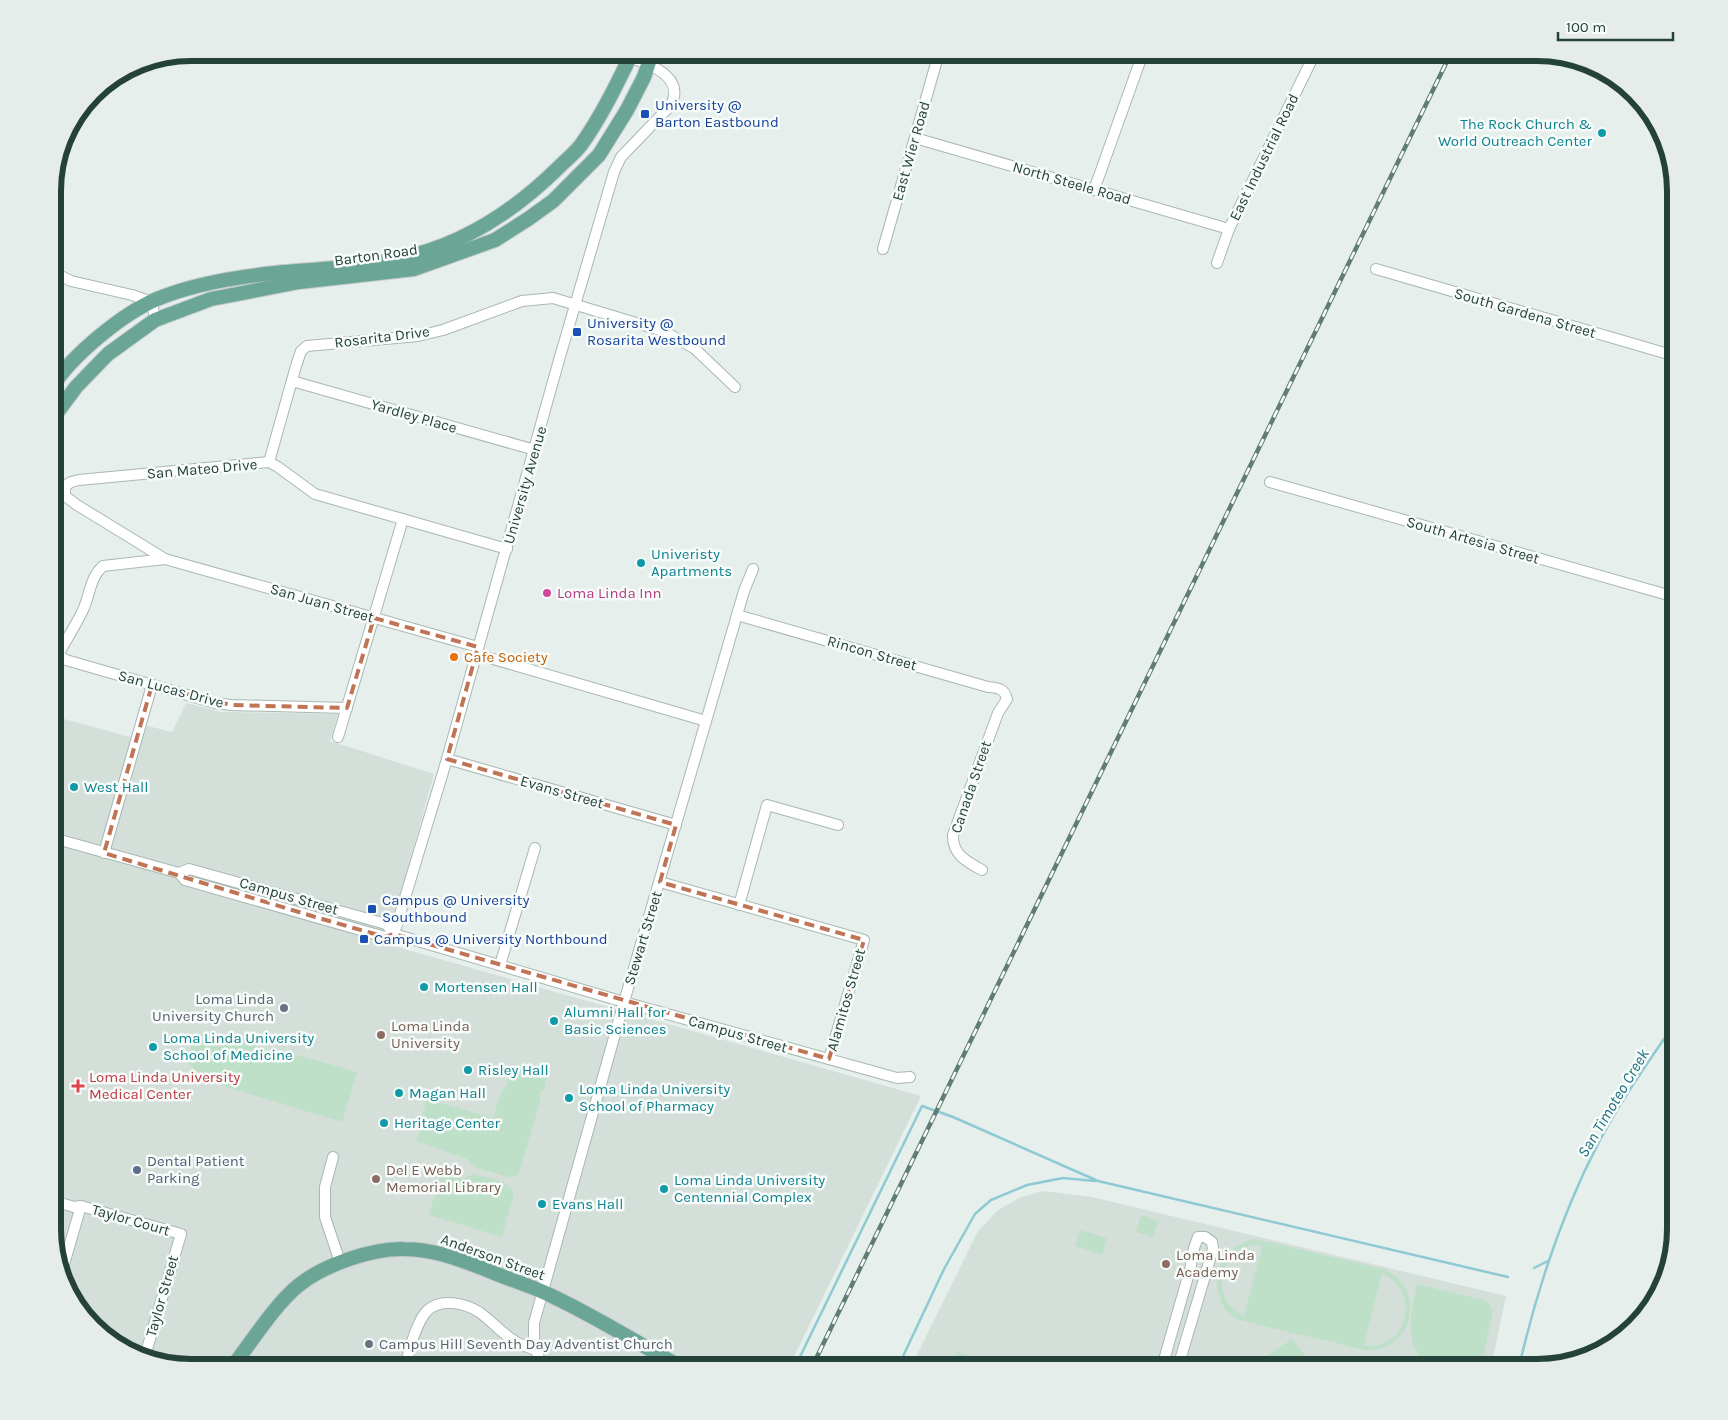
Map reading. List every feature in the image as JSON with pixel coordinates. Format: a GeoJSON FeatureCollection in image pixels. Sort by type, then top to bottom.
{"type":"FeatureCollection","features":[{"type":"Feature","properties":{"kind":"main road","name":"Barton Road"},"geometry":{"type":"LineString","coordinates":[[62,375],[89,345],[116,323],[152,302],[206,284],[273,273],[348,268],[402,258],[436,248],[478,229],[510,210],[533,192],[579,147],[597,122],[627,61]]}},
{"type":"Feature","properties":{"kind":"main road","name":"Barton Road"},"geometry":{"type":"LineString","coordinates":[[62,406],[76,387],[108,354],[155,320],[211,299],[231,295],[299,282],[414,269],[495,240],[552,201],[599,155],[627,110],[649,61]]}},
{"type":"Feature","properties":{"kind":"main road","name":"Anderson Street"},"geometry":{"type":"LineString","coordinates":[[239,1359],[286,1296],[312,1276],[340,1262],[394,1249],[433,1251],[542,1292],[665,1359]]}},
{"type":"Feature","properties":{"kind":"street","name":"University Avenue"},"geometry":{"type":"LineString","coordinates":[[394,934],[447,759],[614,172],[622,158],[671,105],[675,97],[674,87],[669,78],[657,69],[651,61]]}},
{"type":"Feature","properties":{"kind":"street","name":"East Wier Road"},"geometry":{"type":"LineString","coordinates":[[883,249],[936,61]]}},
{"type":"Feature","properties":{"kind":"street"},"geometry":{"type":"LineString","coordinates":[[1094,190],[1140,61]]}},
{"type":"Feature","properties":{"kind":"street","name":"East Industrial Road"},"geometry":{"type":"LineString","coordinates":[[1217,263],[1229,229],[1310,61]]}},
{"type":"Feature","properties":{"kind":"street","name":"North Steele Road"},"geometry":{"type":"LineString","coordinates":[[915,138],[1229,229]]}},
{"type":"Feature","properties":{"kind":"street","name":"South Gardena Street"},"geometry":{"type":"LineString","coordinates":[[1376,268],[1667,353]]}},
{"type":"Feature","properties":{"kind":"street"},"geometry":{"type":"LineString","coordinates":[[62,276],[71,281],[132,295],[152,302],[155,320]]}},
{"type":"Feature","properties":{"kind":"street","name":"Rosarita Drive"},"geometry":{"type":"LineString","coordinates":[[269,462],[292,381],[302,351],[307,346],[418,336],[443,330],[522,300],[553,298],[575,304]]}},
{"type":"Feature","properties":{"kind":"street"},"geometry":{"type":"LineString","coordinates":[[575,304],[663,331],[694,348],[735,387]]}},
{"type":"Feature","properties":{"kind":"street","name":"Yardley Place"},"geometry":{"type":"LineString","coordinates":[[292,381],[535,450]]}},
{"type":"Feature","properties":{"kind":"street","name":"San Mateo Drive"},"geometry":{"type":"LineString","coordinates":[[65,491],[65,486],[79,480],[269,462],[315,494],[507,549]]}},
{"type":"Feature","properties":{"kind":"street","name":"South Artesia Street"},"geometry":{"type":"LineString","coordinates":[[1270,482],[1667,594]]}},
{"type":"Feature","properties":{"kind":"street","name":"San Juan Street"},"geometry":{"type":"LineString","coordinates":[[65,491],[66,496],[77,505],[165,559],[374,618],[706,721]]}},
{"type":"Feature","properties":{"kind":"street"},"geometry":{"type":"LineString","coordinates":[[338,737],[403,519]]}},
{"type":"Feature","properties":{"kind":"street","name":"San Juan Street"},"geometry":{"type":"LineString","coordinates":[[62,644],[84,608],[90,588],[99,569],[103,566],[165,559]]}},
{"type":"Feature","properties":{"kind":"street","name":"Stewart Street"},"geometry":{"type":"LineString","coordinates":[[539,1359],[534,1344],[534,1323],[542,1292],[706,721],[744,591],[753,569]]}},
{"type":"Feature","properties":{"kind":"street","name":"Rincon Street"},"geometry":{"type":"LineString","coordinates":[[737,615],[988,687],[1000,688],[1005,693]]}},
{"type":"Feature","properties":{"kind":"street","name":"San Lucas Drive"},"geometry":{"type":"LineString","coordinates":[[62,659],[215,703],[347,708]]}},
{"type":"Feature","properties":{"kind":"street"},"geometry":{"type":"LineString","coordinates":[[104,853],[152,685]]}},
{"type":"Feature","properties":{"kind":"street","name":"Canada Street"},"geometry":{"type":"LineString","coordinates":[[982,870],[959,855],[952,842],[998,713],[1007,699],[1005,693]]}},
{"type":"Feature","properties":{"kind":"street","name":"Evans Street"},"geometry":{"type":"LineString","coordinates":[[447,759],[676,825]]}},
{"type":"Feature","properties":{"kind":"street"},"geometry":{"type":"LineString","coordinates":[[660,882],[739,905],[767,805],[838,825]]}},
{"type":"Feature","properties":{"kind":"street","name":"Campus Street"},"geometry":{"type":"LineString","coordinates":[[62,841],[179,874],[189,869],[236,881],[386,924],[394,934],[624,1002],[897,1078],[910,1077]]}},
{"type":"Feature","properties":{"kind":"street"},"geometry":{"type":"LineString","coordinates":[[500,965],[535,848]]}},
{"type":"Feature","properties":{"kind":"street","name":"Alamitos Street"},"geometry":{"type":"LineString","coordinates":[[739,905],[864,940],[829,1059]]}},
{"type":"Feature","properties":{"kind":"street"},"geometry":{"type":"LineString","coordinates":[[332,1157],[326,1187],[326,1217],[340,1262]]}},
{"type":"Feature","properties":{"kind":"street","name":"Taylor Court"},"geometry":{"type":"LineString","coordinates":[[62,1203],[74,1207],[81,1206],[181,1234]]}},
{"type":"Feature","properties":{"kind":"street"},"geometry":{"type":"LineString","coordinates":[[65,1260],[81,1206]]}},
{"type":"Feature","properties":{"kind":"street","name":"Taylor Street"},"geometry":{"type":"LineString","coordinates":[[146,1351],[181,1234]]}},
{"type":"Feature","properties":{"kind":"street"},"geometry":{"type":"LineString","coordinates":[[1165,1359],[1191,1266],[1191,1258],[1198,1237],[1205,1237],[1212,1242],[1213,1249],[1181,1359]]}},
{"type":"Feature","properties":{"kind":"street"},"geometry":{"type":"LineString","coordinates":[[1175,1359],[1201,1270],[1198,1266],[1191,1266]]}},
{"type":"Feature","properties":{"kind":"street"},"geometry":{"type":"LineString","coordinates":[[408,1359],[425,1313],[434,1306],[452,1303],[461,1304],[478,1312],[517,1342],[536,1350]]}},
{"type":"Feature","properties":{"kind":"highlighted area"},"geometry":{"type":"Polygon","coordinates":[[[374,618],[478,647],[447,759],[676,825],[660,882],[864,940],[829,1059],[394,934],[385,937],[104,853],[152,685],[231,705],[347,708],[374,618]]]}},
{"type":"Feature","properties":{"kind":"shaded area","name":"Loma Linda University"},"geometry":{"type":"Polygon","coordinates":[[[186,703],[221,712],[338,714],[330,741],[434,774],[387,944],[921,1096],[793,1359],[191,1359],[174,1358],[149,1352],[119,1337],[99,1321],[79,1294],[68,1271],[62,1237],[62,718],[130,737],[148,726],[172,732],[186,703]]]}},
{"type":"Feature","properties":{"kind":"shaded area","name":"Loma Linda Academy"},"geometry":{"type":"Polygon","coordinates":[[[1043,1191],[1092,1197],[1506,1296],[1493,1359],[915,1359],[978,1231],[998,1210],[1021,1197],[1043,1191]]]}},
{"type":"Feature","properties":{"kind":"green space"},"geometry":{"type":"Polygon","coordinates":[[[226,1039],[252,1044],[273,1054],[298,1055],[357,1072],[342,1122],[226,1087],[198,1072],[187,1063],[193,1041],[226,1039]]]}},
{"type":"Feature","properties":{"kind":"green space"},"geometry":{"type":"Polygon","coordinates":[[[521,1065],[545,1072],[547,1076],[544,1090],[541,1091],[539,1096],[541,1099],[519,1173],[515,1177],[508,1177],[474,1167],[467,1159],[416,1141],[424,1117],[422,1116],[427,1099],[493,1118],[502,1089],[504,1090],[505,1086],[507,1086],[512,1070],[521,1065]]]}},
{"type":"Feature","properties":{"kind":"green space"},"geometry":{"type":"Polygon","coordinates":[[[441,1172],[463,1179],[473,1174],[491,1178],[503,1182],[512,1189],[514,1194],[502,1237],[429,1215],[441,1172]]]}},
{"type":"Feature","properties":{"kind":"green space"},"geometry":{"type":"Polygon","coordinates":[[[1141,1215],[1158,1221],[1153,1237],[1136,1232],[1141,1215]]]}},
{"type":"Feature","properties":{"kind":"green space"},"geometry":{"type":"Polygon","coordinates":[[[1080,1230],[1107,1238],[1102,1255],[1075,1246],[1080,1230]]]}},
{"type":"Feature","properties":{"kind":"green space"},"geometry":{"type":"Polygon","coordinates":[[[1252,1239],[1260,1240],[1383,1269],[1399,1279],[1406,1289],[1410,1300],[1408,1323],[1400,1337],[1394,1342],[1379,1349],[1366,1350],[1240,1320],[1224,1308],[1217,1287],[1217,1278],[1219,1269],[1228,1254],[1252,1239]],[[1253,1245],[1241,1250],[1231,1258],[1225,1267],[1222,1278],[1222,1288],[1226,1299],[1233,1308],[1244,1316],[1262,1246],[1253,1245]],[[1382,1274],[1364,1345],[1379,1345],[1391,1339],[1399,1330],[1405,1318],[1406,1305],[1403,1293],[1395,1282],[1382,1274]]]}},
{"type":"Feature","properties":{"kind":"green space"},"geometry":{"type":"Polygon","coordinates":[[[1417,1284],[1487,1301],[1493,1311],[1483,1359],[1420,1359],[1412,1339],[1412,1306],[1417,1284]]]}},
{"type":"Feature","properties":{"kind":"green space"},"geometry":{"type":"Polygon","coordinates":[[[1292,1339],[1306,1359],[1262,1359],[1292,1339]]]}},
{"type":"Feature","properties":{"kind":"green space"},"geometry":{"type":"Polygon","coordinates":[[[957,1352],[979,1359],[954,1359],[957,1352]]]}},
{"type":"Feature","properties":{"kind":"waterway","name":"San Timoteo Creek"},"geometry":{"type":"LineString","coordinates":[[1521,1359],[1542,1280],[1573,1196],[1616,1111],[1667,1035]]}},
{"type":"Feature","properties":{"kind":"waterway"},"geometry":{"type":"LineString","coordinates":[[799,1359],[922,1106],[953,1117],[1098,1181],[1508,1277]]}},
{"type":"Feature","properties":{"kind":"waterway"},"geometry":{"type":"LineString","coordinates":[[902,1359],[944,1269],[975,1214],[991,1200],[1027,1185],[1063,1178],[1095,1181]]}},
{"type":"Feature","properties":{"kind":"waterway"},"geometry":{"type":"LineString","coordinates":[[1534,1268],[1548,1261]]}},
{"type":"Feature","properties":{"kind":"railway"},"geometry":{"type":"LineString","coordinates":[[816,1359],[1447,61]]}},
{"type":"Feature","properties":{"kind":"place","name":"University @ Barton Eastbound"},"geometry":{"type":"Point","coordinates":[645,114]}},
{"type":"Feature","properties":{"kind":"place","name":"The Rock Church & World Outreach Center"},"geometry":{"type":"Point","coordinates":[1602,133]}},
{"type":"Feature","properties":{"kind":"place","name":"University @ Rosarita Westbound"},"geometry":{"type":"Point","coordinates":[577,332]}},
{"type":"Feature","properties":{"kind":"place","name":"Univeristy Apartments"},"geometry":{"type":"Point","coordinates":[641,563]}},
{"type":"Feature","properties":{"kind":"place","name":"Loma Linda Inn"},"geometry":{"type":"Point","coordinates":[547,593]}},
{"type":"Feature","properties":{"kind":"place","name":"Cafe Society"},"geometry":{"type":"Point","coordinates":[454,657]}},
{"type":"Feature","properties":{"kind":"place","name":"West Hall"},"geometry":{"type":"Point","coordinates":[74,787]}},
{"type":"Feature","properties":{"kind":"place","name":"Campus @ University Southbound"},"geometry":{"type":"Point","coordinates":[372,909]}},
{"type":"Feature","properties":{"kind":"place","name":"Campus @ University Northbound"},"geometry":{"type":"Point","coordinates":[364,939]}},
{"type":"Feature","properties":{"kind":"place","name":"Mortensen Hall"},"geometry":{"type":"Point","coordinates":[424,987]}},
{"type":"Feature","properties":{"kind":"place","name":"Loma Linda University Church"},"geometry":{"type":"Point","coordinates":[284,1008]}},
{"type":"Feature","properties":{"kind":"place","name":"Alumni Hall for Basic Sciences"},"geometry":{"type":"Point","coordinates":[554,1021]}},
{"type":"Feature","properties":{"kind":"place","name":"Loma Linda University"},"geometry":{"type":"Point","coordinates":[381,1035]}},
{"type":"Feature","properties":{"kind":"place","name":"Loma Linda University School of Medicine"},"geometry":{"type":"Point","coordinates":[153,1047]}},
{"type":"Feature","properties":{"kind":"place","name":"Risley Hall"},"geometry":{"type":"Point","coordinates":[468,1070]}},
{"type":"Feature","properties":{"kind":"place","name":"Loma Linda University Medical Center"},"geometry":{"type":"Point","coordinates":[78,1086]}},
{"type":"Feature","properties":{"kind":"place","name":"Magan Hall"},"geometry":{"type":"Point","coordinates":[399,1093]}},
{"type":"Feature","properties":{"kind":"place","name":"Loma Linda University School of Pharmacy"},"geometry":{"type":"Point","coordinates":[569,1098]}},
{"type":"Feature","properties":{"kind":"place","name":"Heritage Center"},"geometry":{"type":"Point","coordinates":[384,1123]}},
{"type":"Feature","properties":{"kind":"place","name":"Dental Patient Parking"},"geometry":{"type":"Point","coordinates":[137,1170]}},
{"type":"Feature","properties":{"kind":"place","name":"Del E Webb Memorial Library"},"geometry":{"type":"Point","coordinates":[376,1179]}},
{"type":"Feature","properties":{"kind":"place","name":"Loma Linda University Centennial Complex"},"geometry":{"type":"Point","coordinates":[664,1189]}},
{"type":"Feature","properties":{"kind":"place","name":"Evans Hall"},"geometry":{"type":"Point","coordinates":[542,1204]}},
{"type":"Feature","properties":{"kind":"place","name":"Loma Linda Academy"},"geometry":{"type":"Point","coordinates":[1166,1264]}},
{"type":"Feature","properties":{"kind":"place","name":"Campus Hill Seventh Day Adventist Church"},"geometry":{"type":"Point","coordinates":[369,1344]}}]}
